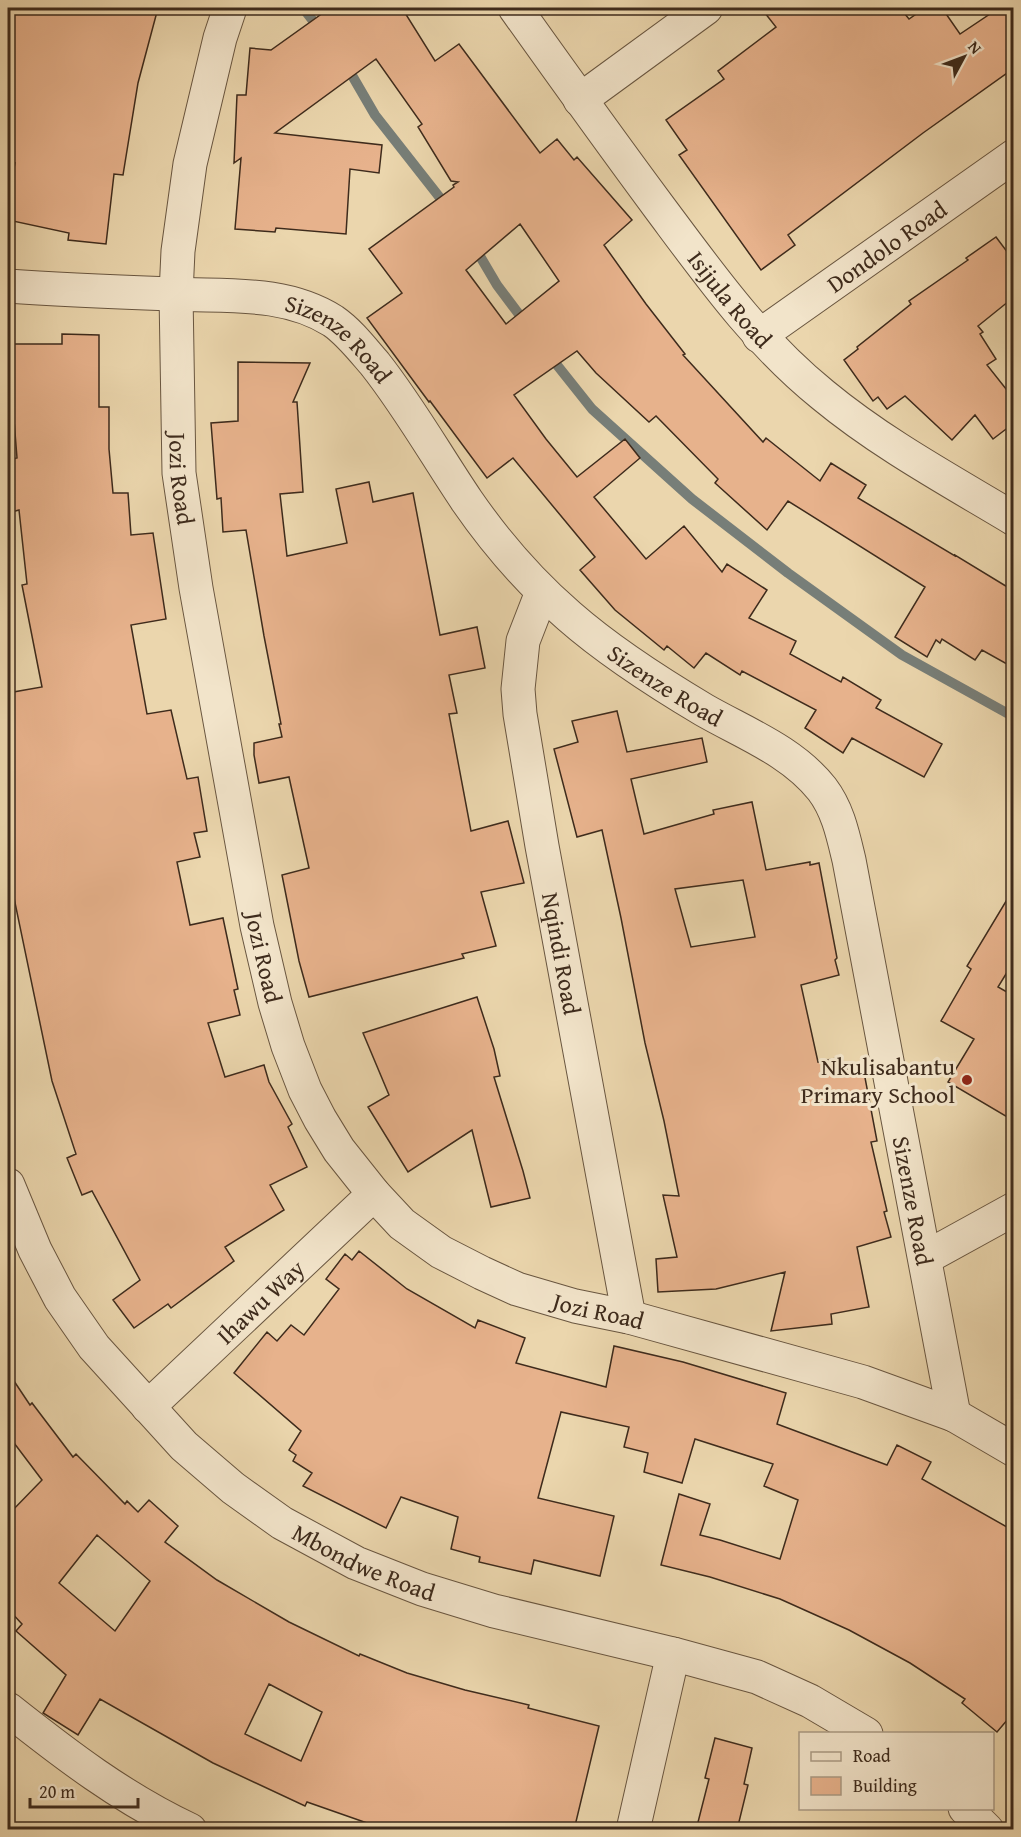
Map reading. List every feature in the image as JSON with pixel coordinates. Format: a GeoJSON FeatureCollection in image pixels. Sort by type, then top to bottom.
{"type":"FeatureCollection","features":[{"type":"Feature","properties":{"kind":"street","name":"Jozi Road"},"geometry":{"type":"LineString","coordinates":[[230,8],[220,38],[190,164],[178,251],[176,294],[179,473],[196,588],[257,926],[285,1036],[305,1090],[339,1150],[374,1194],[402,1224],[434,1247],[482,1273],[517,1289],[575,1306],[629,1317],[863,1382],[954,1415],[1014,1450]]}},
{"type":"Feature","properties":{"kind":"street","name":"Isijula Road"},"geometry":{"type":"LineString","coordinates":[[515,8],[714,281],[759,336],[822,395],[854,418],[898,448],[1014,519]]}},
{"type":"Feature","properties":{"kind":"street"},"geometry":{"type":"LineString","coordinates":[[580,100],[706,8]]}},
{"type":"Feature","properties":{"kind":"street","name":"Dondolo Road"},"geometry":{"type":"LineString","coordinates":[[759,336],[1014,156]]}},
{"type":"Feature","properties":{"kind":"street","name":"Sizenze Road"},"geometry":{"type":"LineString","coordinates":[[8,286],[259,296],[287,302],[333,321],[350,336],[397,393],[488,531],[542,592],[628,661],[797,764],[822,789],[841,824],[849,860],[954,1415]]}},
{"type":"Feature","properties":{"kind":"street","name":"Nqindi Road"},"geometry":{"type":"LineString","coordinates":[[542,592],[522,641],[518,689],[519,714],[629,1317]]}},
{"type":"Feature","properties":{"kind":"street","name":"Mbondwe Road"},"geometry":{"type":"LineString","coordinates":[[8,1185],[35,1250],[60,1298],[94,1347],[184,1446],[233,1488],[282,1523],[356,1563],[422,1589],[494,1611],[673,1654],[757,1677],[810,1701],[863,1732]]}},
{"type":"Feature","properties":{"kind":"street","name":"Ihawu Way"},"geometry":{"type":"LineString","coordinates":[[148,1407],[374,1194]]}},
{"type":"Feature","properties":{"kind":"street"},"geometry":{"type":"LineString","coordinates":[[925,1258],[1014,1209]]}},
{"type":"Feature","properties":{"kind":"street"},"geometry":{"type":"LineString","coordinates":[[633,1830],[673,1654]]}},
{"type":"Feature","properties":{"kind":"street"},"geometry":{"type":"LineString","coordinates":[[8,1709],[72,1760],[155,1813],[190,1830]]}},
{"type":"Feature","properties":{"kind":"street"},"geometry":{"type":"LineString","coordinates":[[965,1810],[987,1830]]}},
{"type":"Feature","properties":{"kind":"building"},"geometry":{"type":"Polygon","coordinates":[[[8,8],[158,8],[138,83],[123,175],[114,174],[106,244],[68,240],[69,233],[8,220],[8,199],[15,163],[8,162],[8,8]]]}},
{"type":"Feature","properties":{"kind":"building"},"geometry":{"type":"Polygon","coordinates":[[[330,8],[402,8],[435,61],[459,44],[540,153],[557,139],[574,160],[577,157],[632,220],[604,245],[685,354],[683,355],[763,442],[766,438],[820,481],[831,463],[866,485],[858,498],[1014,591],[1014,668],[982,650],[975,660],[942,639],[940,643],[936,640],[927,657],[895,637],[925,587],[788,501],[767,530],[715,483],[718,479],[656,416],[649,422],[596,373],[577,351],[514,395],[577,477],[625,439],[640,458],[594,497],[646,559],[684,526],[722,572],[727,564],[767,590],[749,618],[796,641],[790,654],[841,682],[843,677],[881,700],[876,708],[942,744],[924,777],[852,738],[843,753],[805,728],[816,710],[742,671],[740,675],[706,653],[694,668],[667,646],[664,650],[615,610],[580,570],[595,557],[513,458],[487,478],[367,318],[402,293],[369,249],[458,182],[451,181],[418,127],[422,124],[376,59],[275,133],[382,145],[379,173],[350,169],[346,234],[276,228],[275,232],[235,229],[241,158],[234,163],[237,95],[246,95],[250,48],[271,50],[330,8]],[[520,224],[466,270],[506,324],[559,281],[520,224]]]}},
{"type":"Feature","properties":{"kind":"building"},"geometry":{"type":"Polygon","coordinates":[[[761,8],[900,8],[909,19],[925,8],[942,8],[960,34],[999,8],[1014,8],[1014,68],[923,133],[788,235],[795,245],[761,270],[679,155],[687,150],[666,120],[724,79],[718,71],[776,27],[761,8]]]}},
{"type":"Feature","properties":{"kind":"building"},"geometry":{"type":"Polygon","coordinates":[[[996,237],[1014,261],[1014,297],[978,326],[983,332],[980,334],[996,359],[987,365],[1014,399],[1014,423],[993,439],[975,415],[952,440],[905,396],[887,409],[878,397],[873,401],[844,360],[911,304],[909,301],[968,260],[966,258],[996,237]]]}},
{"type":"Feature","properties":{"kind":"building"},"geometry":{"type":"Polygon","coordinates":[[[62,334],[99,335],[99,407],[109,407],[109,449],[113,493],[128,493],[131,535],[153,533],[166,619],[131,625],[147,714],[171,710],[187,779],[198,777],[207,831],[194,833],[200,857],[177,862],[190,925],[223,918],[238,989],[234,990],[240,1015],[208,1023],[225,1077],[264,1065],[269,1082],[292,1124],[288,1127],[307,1167],[270,1185],[284,1210],[225,1247],[234,1261],[171,1308],[168,1304],[134,1328],[113,1300],[140,1280],[92,1191],[82,1195],[67,1158],[76,1154],[52,1081],[8,869],[8,693],[42,687],[22,585],[27,584],[19,510],[8,513],[8,460],[17,458],[8,344],[62,344],[62,334]]]}},
{"type":"Feature","properties":{"kind":"building"},"geometry":{"type":"Polygon","coordinates":[[[238,362],[310,363],[293,402],[297,402],[303,492],[280,494],[287,556],[347,543],[336,489],[369,482],[373,502],[413,493],[440,635],[477,627],[485,668],[449,675],[457,713],[449,714],[471,831],[508,821],[524,883],[481,892],[496,946],[462,954],[464,958],[309,997],[299,961],[282,875],[309,868],[289,777],[259,783],[254,743],[282,737],[279,724],[281,724],[246,530],[223,532],[221,498],[217,499],[211,423],[238,421],[238,362]]]}},
{"type":"Feature","properties":{"kind":"building"},"geometry":{"type":"Polygon","coordinates":[[[617,711],[627,752],[702,738],[707,762],[631,779],[644,834],[714,814],[713,810],[752,802],[766,870],[810,862],[810,865],[819,863],[839,975],[801,985],[818,1062],[842,1057],[844,1070],[863,1067],[877,1141],[871,1142],[891,1237],[857,1247],[869,1307],[831,1314],[832,1324],[771,1331],[785,1272],[716,1289],[658,1292],[656,1259],[677,1257],[663,1195],[679,1196],[602,830],[577,837],[554,749],[578,742],[572,721],[617,711]],[[743,880],[675,889],[691,947],[755,937],[743,880]]]}},
{"type":"Feature","properties":{"kind":"building"},"geometry":{"type":"Polygon","coordinates":[[[1014,888],[1014,961],[998,987],[1014,996],[1014,1121],[948,1082],[974,1039],[941,1021],[971,969],[967,966],[1014,888]]]}},
{"type":"Feature","properties":{"kind":"building"},"geometry":{"type":"Polygon","coordinates":[[[477,997],[500,1076],[494,1077],[530,1198],[491,1207],[472,1130],[408,1172],[368,1107],[389,1095],[363,1033],[477,997]]]}},
{"type":"Feature","properties":{"kind":"building"},"geometry":{"type":"Polygon","coordinates":[[[359,1251],[407,1289],[475,1328],[478,1320],[525,1338],[516,1363],[606,1387],[614,1346],[683,1362],[786,1393],[777,1424],[887,1465],[897,1445],[931,1462],[922,1479],[1014,1531],[1014,1712],[997,1732],[962,1703],[965,1699],[910,1663],[849,1630],[780,1599],[710,1577],[661,1565],[679,1494],[710,1504],[700,1535],[780,1559],[798,1500],[764,1486],[773,1464],[695,1439],[682,1483],[644,1472],[648,1453],[624,1447],[629,1427],[561,1412],[538,1498],[614,1516],[600,1576],[534,1560],[531,1574],[479,1562],[480,1557],[451,1549],[458,1517],[401,1497],[386,1528],[303,1486],[312,1473],[293,1461],[296,1455],[289,1450],[301,1431],[234,1373],[267,1332],[277,1341],[291,1325],[304,1335],[339,1289],[326,1279],[345,1254],[352,1260],[359,1251]]]}},
{"type":"Feature","properties":{"kind":"building"},"geometry":{"type":"Polygon","coordinates":[[[8,1372],[30,1405],[32,1403],[73,1457],[76,1454],[125,1504],[127,1501],[138,1512],[149,1500],[178,1526],[165,1542],[217,1580],[289,1622],[359,1656],[360,1654],[407,1673],[465,1690],[529,1705],[528,1708],[599,1726],[574,1830],[387,1830],[307,1802],[305,1806],[213,1763],[100,1699],[78,1735],[43,1713],[66,1675],[16,1631],[22,1624],[8,1609],[8,1515],[42,1480],[8,1435],[8,1372]],[[97,1535],[59,1583],[115,1631],[150,1581],[97,1535]],[[269,1684],[245,1734],[301,1761],[322,1712],[269,1684]]]}},
{"type":"Feature","properties":{"kind":"building"},"geometry":{"type":"Polygon","coordinates":[[[715,1738],[752,1748],[744,1784],[748,1785],[737,1830],[696,1830],[709,1779],[705,1778],[715,1738]]]}},
{"type":"Feature","properties":{"kind":"waterway"},"geometry":{"type":"LineString","coordinates":[[303,8],[321,31]]}},
{"type":"Feature","properties":{"kind":"waterway"},"geometry":{"type":"LineString","coordinates":[[346,65],[375,115],[448,208]]}},
{"type":"Feature","properties":{"kind":"waterway"},"geometry":{"type":"LineString","coordinates":[[474,246],[497,285],[527,325]]}},
{"type":"Feature","properties":{"kind":"waterway"},"geometry":{"type":"LineString","coordinates":[[549,355],[592,409],[692,499],[788,573],[902,655],[1014,717]]}},
{"type":"Feature","properties":{"kind":"place","name":"Nkulisabantu Primary School"},"geometry":{"type":"Point","coordinates":[967,1080]}}]}
